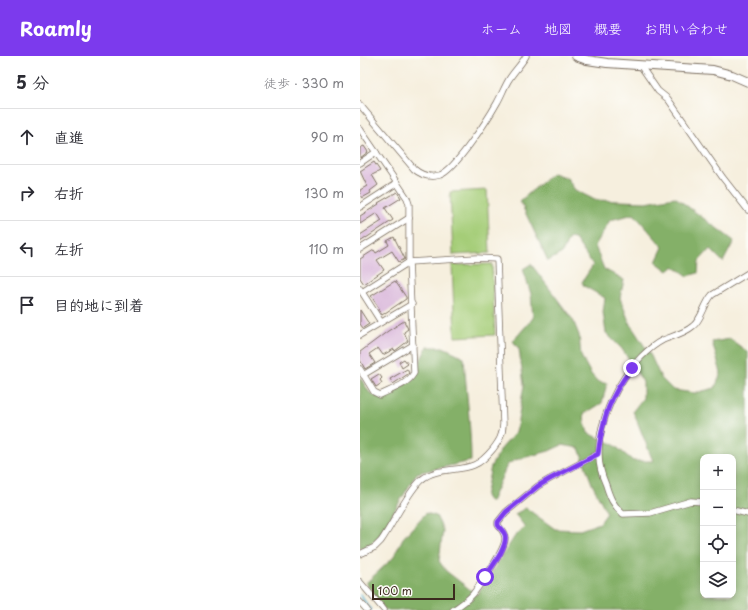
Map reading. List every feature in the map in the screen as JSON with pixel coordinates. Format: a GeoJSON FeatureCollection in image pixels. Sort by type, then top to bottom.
{"type":"FeatureCollection","features":[{"type":"Feature","properties":{"kind":"main road"},"geometry":{"type":"LineString","coordinates":[[576,56],[587,60],[713,70],[732,75],[748,82]]}},
{"type":"Feature","properties":{"kind":"street"},"geometry":{"type":"LineString","coordinates":[[360,105],[418,173],[429,176],[440,175],[445,172],[466,150],[496,105],[508,80],[526,56]]}},
{"type":"Feature","properties":{"kind":"street"},"geometry":{"type":"LineString","coordinates":[[640,65],[658,91],[668,99],[723,178],[748,210]]}},
{"type":"Feature","properties":{"kind":"street"},"geometry":{"type":"LineString","coordinates":[[360,130],[407,198],[409,204],[409,262],[414,373],[412,377],[402,385],[380,395],[374,392],[360,370]]}},
{"type":"Feature","properties":{"kind":"street"},"geometry":{"type":"LineString","coordinates":[[360,163],[376,152]]}},
{"type":"Feature","properties":{"kind":"street"},"geometry":{"type":"LineString","coordinates":[[360,206],[397,183]]}},
{"type":"Feature","properties":{"kind":"street"},"geometry":{"type":"LineString","coordinates":[[360,249],[409,218]]}},
{"type":"Feature","properties":{"kind":"street"},"geometry":{"type":"LineString","coordinates":[[360,554],[376,547],[381,541],[411,493],[422,479],[435,472],[467,467],[480,462],[502,436],[497,258],[409,262],[361,290],[381,322]]}},
{"type":"Feature","properties":{"kind":"street"},"geometry":{"type":"LineString","coordinates":[[700,502],[691,501],[650,513],[623,514],[614,505],[602,477],[598,454],[603,424],[612,397],[624,378],[641,357],[661,341],[695,325],[712,295],[747,276]]}},
{"type":"Feature","properties":{"kind":"street"},"geometry":{"type":"LineString","coordinates":[[360,335],[412,304]]}},
{"type":"Feature","properties":{"kind":"street"},"geometry":{"type":"LineString","coordinates":[[364,375],[413,345]]}},
{"type":"Feature","properties":{"kind":"street"},"geometry":{"type":"LineString","coordinates":[[454,610],[474,593],[505,543],[506,538],[498,525],[498,522],[506,512],[550,479],[598,454]]}},
{"type":"Feature","properties":{"kind":"street"},"geometry":{"type":"LineString","coordinates":[[736,511],[748,514]]}},
{"type":"Feature","properties":{"kind":"street"},"geometry":{"type":"LineString","coordinates":[[360,582],[384,610]]}},
{"type":"Feature","properties":{"kind":"street"},"geometry":{"type":"LineString","coordinates":[[360,602],[367,610]]}},
{"type":"Feature","properties":{"kind":"green space"},"geometry":{"type":"Polygon","coordinates":[[[553,173],[567,178],[575,190],[595,200],[646,202],[675,197],[734,241],[723,262],[710,249],[699,261],[698,273],[688,276],[674,266],[668,271],[656,262],[663,247],[634,214],[610,220],[595,246],[604,269],[624,280],[620,298],[630,324],[651,356],[661,378],[673,390],[695,393],[715,388],[721,373],[712,342],[730,339],[748,352],[748,610],[385,610],[366,583],[393,558],[403,538],[426,513],[436,516],[443,530],[439,561],[446,571],[477,595],[515,536],[525,527],[515,514],[526,508],[555,529],[580,530],[600,523],[607,513],[592,484],[579,448],[562,445],[549,451],[515,460],[507,465],[491,502],[485,497],[491,466],[501,449],[516,432],[524,385],[519,349],[513,341],[533,318],[531,294],[523,269],[531,264],[573,320],[579,335],[581,356],[591,374],[597,381],[607,383],[602,403],[584,414],[588,433],[613,444],[633,461],[653,461],[633,411],[643,398],[643,382],[622,349],[606,333],[603,312],[605,298],[584,286],[582,282],[593,265],[575,239],[569,238],[562,253],[548,261],[520,201],[553,173]]]}},
{"type":"Feature","properties":{"kind":"green space"},"geometry":{"type":"Polygon","coordinates":[[[487,190],[490,253],[453,255],[450,192],[487,190]]]}},
{"type":"Feature","properties":{"kind":"green space"},"geometry":{"type":"Polygon","coordinates":[[[492,264],[495,335],[455,337],[452,265],[492,264]]]}},
{"type":"Feature","properties":{"kind":"green space"},"geometry":{"type":"Polygon","coordinates":[[[427,347],[443,347],[464,357],[471,461],[417,473],[379,536],[370,545],[360,548],[360,377],[369,392],[377,397],[384,396],[413,380],[417,373],[418,365],[427,347]]]}},
{"type":"Feature","properties":{"kind":"building"},"geometry":{"type":"Polygon","coordinates":[[[364,146],[368,152],[360,158],[360,148],[364,146]]]}},
{"type":"Feature","properties":{"kind":"building"},"geometry":{"type":"Polygon","coordinates":[[[374,162],[380,171],[372,175],[378,185],[370,191],[371,193],[362,198],[360,195],[360,190],[367,186],[360,171],[374,162]]]}},
{"type":"Feature","properties":{"kind":"building"},"geometry":{"type":"Polygon","coordinates":[[[397,192],[401,198],[385,208],[393,220],[360,242],[360,235],[382,221],[377,213],[360,224],[360,216],[397,192]]]}},
{"type":"Feature","properties":{"kind":"building"},"geometry":{"type":"Polygon","coordinates":[[[394,237],[405,259],[399,262],[392,251],[377,260],[384,270],[364,284],[360,278],[360,259],[374,250],[376,253],[389,245],[387,241],[394,237]]]}},
{"type":"Feature","properties":{"kind":"building"},"geometry":{"type":"Polygon","coordinates":[[[395,281],[406,299],[382,315],[371,296],[395,281]]]}},
{"type":"Feature","properties":{"kind":"building"},"geometry":{"type":"Polygon","coordinates":[[[360,310],[369,324],[363,328],[360,324],[360,310]]]}},
{"type":"Feature","properties":{"kind":"building"},"geometry":{"type":"Polygon","coordinates":[[[404,321],[408,329],[404,332],[408,341],[395,351],[394,349],[383,355],[378,348],[369,354],[375,363],[365,369],[360,360],[360,352],[404,321]]]}},
{"type":"Feature","properties":{"kind":"building"},"geometry":{"type":"Polygon","coordinates":[[[404,359],[408,364],[402,368],[399,362],[404,359]]]}},
{"type":"Feature","properties":{"kind":"building"},"geometry":{"type":"Polygon","coordinates":[[[407,369],[409,373],[393,384],[390,379],[407,369]]]}},
{"type":"Feature","properties":{"kind":"building"},"geometry":{"type":"Polygon","coordinates":[[[379,374],[382,378],[380,380],[382,383],[376,387],[371,379],[379,374]]]}},
{"type":"Feature","properties":{"kind":"waterway"},"geometry":{"type":"LineString","coordinates":[[360,595],[371,610]]}},
{"type":"Feature","properties":{"kind":"route"},"geometry":{"type":"LineString","coordinates":[[485,577],[505,543],[506,538],[498,525],[498,522],[506,512],[538,486],[569,468],[598,454],[602,428],[608,407],[612,397],[632,368]]}}]}
